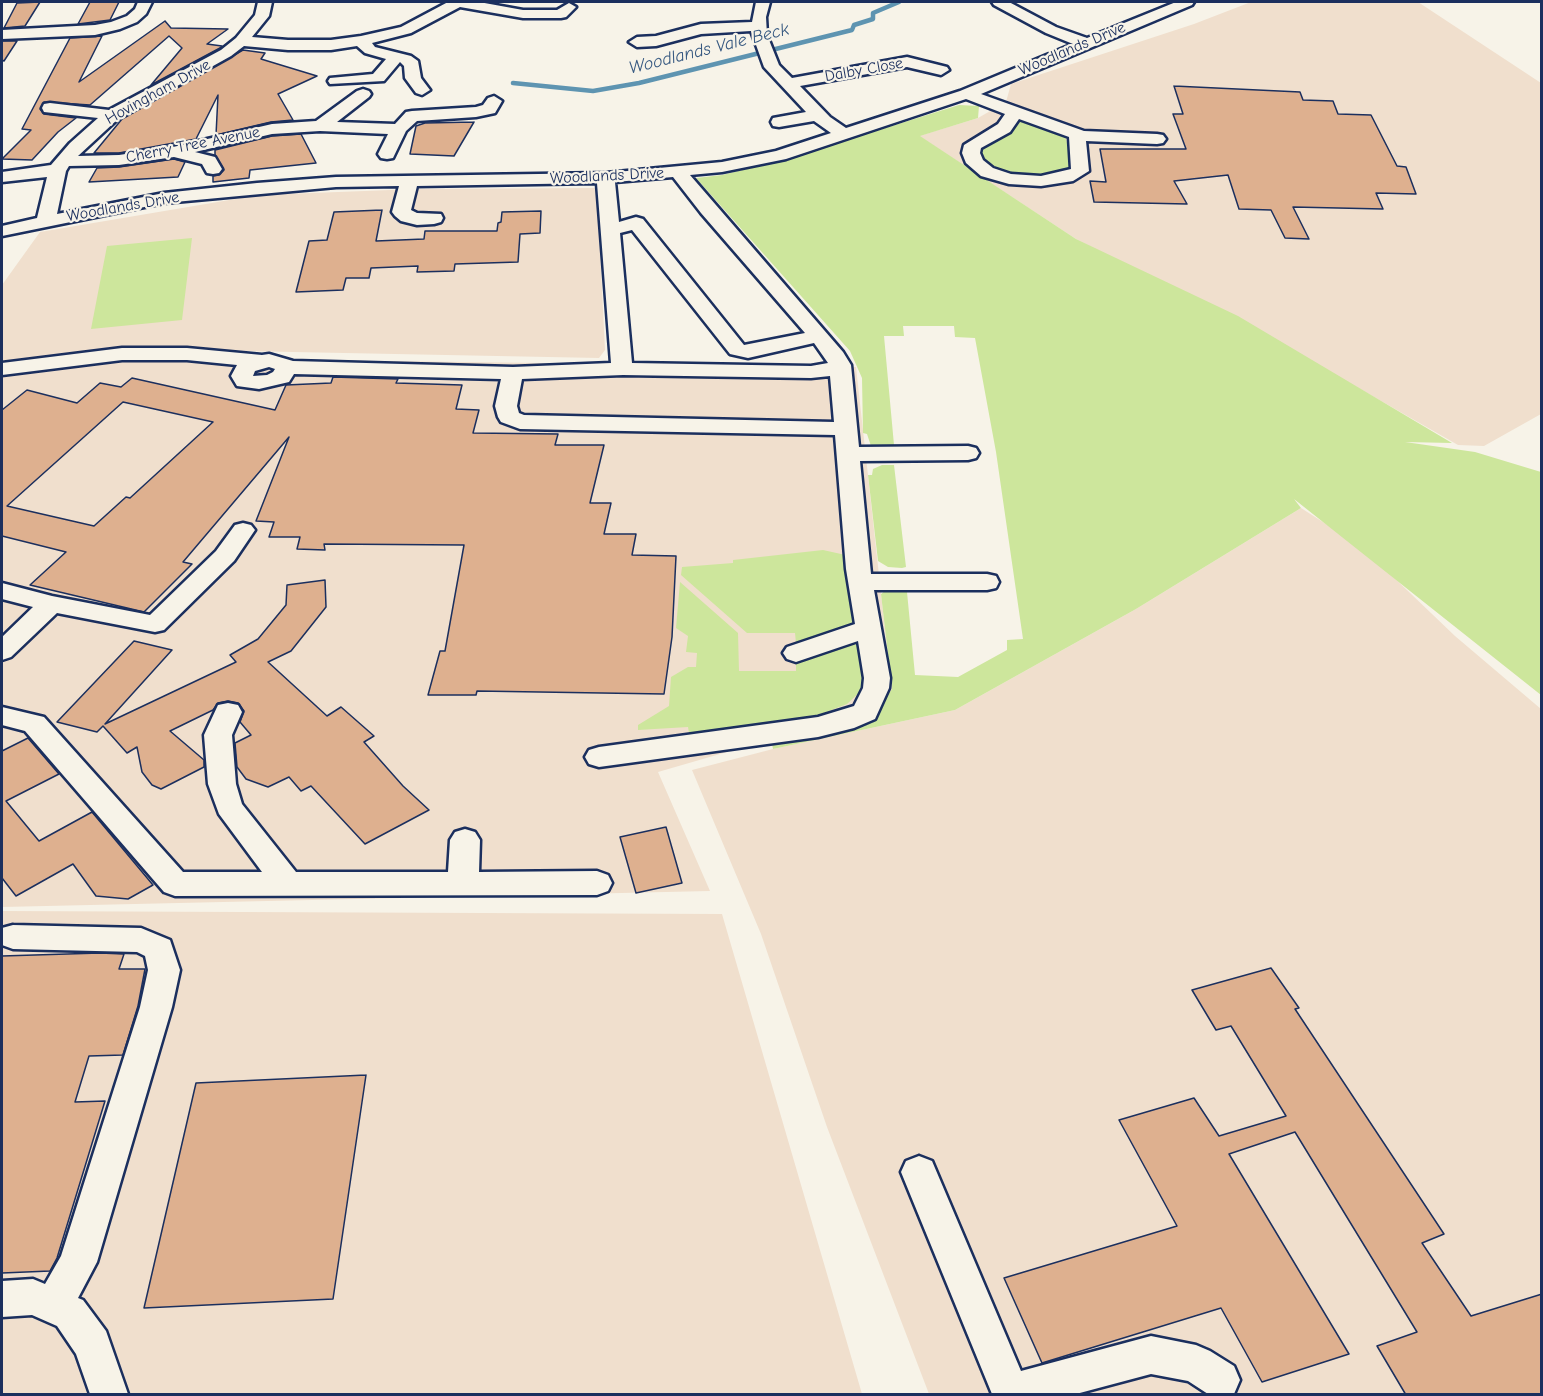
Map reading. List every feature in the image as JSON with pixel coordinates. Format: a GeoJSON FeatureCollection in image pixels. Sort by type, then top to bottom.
{"type":"FeatureCollection","features":[{"type":"Feature","properties":{"kind":"street"},"geometry":{"type":"LineString","coordinates":[[2,35],[95,30],[114,26],[132,19],[145,2]]}},
{"type":"Feature","properties":{"kind":"street","name":"Hovingham Drive"},"geometry":{"type":"LineString","coordinates":[[61,165],[99,125],[112,115],[226,53],[241,41],[262,16],[265,2]]}},
{"type":"Feature","properties":{"kind":"street"},"geometry":{"type":"LineString","coordinates":[[241,41],[298,45],[331,45],[361,41],[406,30],[458,2],[523,14],[565,11]]}},
{"type":"Feature","properties":{"kind":"street"},"geometry":{"type":"LineString","coordinates":[[765,2],[759,26],[765,53],[772,67],[818,115],[844,135]]}},
{"type":"Feature","properties":{"kind":"street"},"geometry":{"type":"LineString","coordinates":[[999,2],[1051,30],[1085,43]]}},
{"type":"Feature","properties":{"kind":"street","name":"Woodlands Drive"},"geometry":{"type":"LineString","coordinates":[[2,231],[164,198],[257,188],[336,182],[606,178],[722,167],[780,155],[966,94],[1187,2]]}},
{"type":"Feature","properties":{"kind":"street"},"geometry":{"type":"LineString","coordinates":[[637,42],[656,41],[701,29],[759,26]]}},
{"type":"Feature","properties":{"kind":"street"},"geometry":{"type":"LineString","coordinates":[[361,41],[370,50],[412,64],[413,78],[422,90]]}},
{"type":"Feature","properties":{"kind":"street"},"geometry":{"type":"LineString","coordinates":[[336,81],[378,78],[396,57]]}},
{"type":"Feature","properties":{"kind":"street","name":"Dalby Close"},"geometry":{"type":"LineString","coordinates":[[787,84],[907,62],[941,70]]}},
{"type":"Feature","properties":{"kind":"street"},"geometry":{"type":"LineString","coordinates":[[320,126],[363,94]]}},
{"type":"Feature","properties":{"kind":"street"},"geometry":{"type":"LineString","coordinates":[[966,94],[1077,134],[1077,136],[1157,139]]}},
{"type":"Feature","properties":{"kind":"street"},"geometry":{"type":"LineString","coordinates":[[387,154],[399,129],[411,116],[476,112],[489,109],[494,101]]}},
{"type":"Feature","properties":{"kind":"street"},"geometry":{"type":"LineString","coordinates":[[50,108],[112,115]]}},
{"type":"Feature","properties":{"kind":"street"},"geometry":{"type":"LineString","coordinates":[[1014,113],[1004,128],[973,145],[971,153],[975,162],[987,172],[1031,187],[1066,177],[1080,171],[1077,136]]}},
{"type":"Feature","properties":{"kind":"street"},"geometry":{"type":"LineString","coordinates":[[780,122],[818,115]]}},
{"type":"Feature","properties":{"kind":"street","name":"Cherry Tree Avenue"},"geometry":{"type":"LineString","coordinates":[[2,177],[61,165],[174,152],[272,129],[320,126],[399,129]]}},
{"type":"Feature","properties":{"kind":"street"},"geometry":{"type":"LineString","coordinates":[[119,160],[124,144],[144,139]]}},
{"type":"Feature","properties":{"kind":"street"},"geometry":{"type":"LineString","coordinates":[[174,152],[209,160],[212,170]]}},
{"type":"Feature","properties":{"kind":"street"},"geometry":{"type":"LineString","coordinates":[[46,221],[61,165]]}},
{"type":"Feature","properties":{"kind":"street"},"geometry":{"type":"LineString","coordinates":[[599,757],[818,727],[844,721],[865,712],[876,688],[877,678],[861,582],[839,359],[706,209],[678,172]]}},
{"type":"Feature","properties":{"kind":"street"},"geometry":{"type":"LineString","coordinates":[[606,178],[619,349],[623,369]]}},
{"type":"Feature","properties":{"kind":"street"},"geometry":{"type":"LineString","coordinates":[[409,181],[401,212],[417,219],[434,218]]}},
{"type":"Feature","properties":{"kind":"street"},"geometry":{"type":"LineString","coordinates":[[609,230],[636,224],[737,350],[748,352],[820,336]]}},
{"type":"Feature","properties":{"kind":"street"},"geometry":{"type":"LineString","coordinates":[[2,369],[122,354],[187,354],[259,361],[242,371],[242,376],[245,381],[259,383],[281,377],[285,367],[513,373],[623,369],[811,372],[833,369],[840,365]]}},
{"type":"Feature","properties":{"kind":"street"},"geometry":{"type":"LineString","coordinates":[[513,373],[506,406],[509,417],[520,422],[847,429]]}},
{"type":"Feature","properties":{"kind":"street"},"geometry":{"type":"LineString","coordinates":[[849,454],[968,453]]}},
{"type":"Feature","properties":{"kind":"street"},"geometry":{"type":"LineString","coordinates":[[2,591],[52,604],[155,624],[225,556],[243,530]]}},
{"type":"Feature","properties":{"kind":"street"},"geometry":{"type":"LineString","coordinates":[[861,582],[987,582]]}},
{"type":"Feature","properties":{"kind":"street"},"geometry":{"type":"LineString","coordinates":[[2,651],[52,604]]}},
{"type":"Feature","properties":{"kind":"street"},"geometry":{"type":"LineString","coordinates":[[796,653],[839,640],[868,628]]}},
{"type":"Feature","properties":{"kind":"street"},"geometry":{"type":"LineString","coordinates":[[228,712],[218,735],[222,784],[229,807],[288,884]]}},
{"type":"Feature","properties":{"kind":"street"},"geometry":{"type":"LineString","coordinates":[[2,716],[34,724],[175,884],[597,883]]}},
{"type":"Feature","properties":{"kind":"street"},"geometry":{"type":"LineString","coordinates":[[463,884],[465,840]]}},
{"type":"Feature","properties":{"kind":"street"},"geometry":{"type":"LineString","coordinates":[[13,937],[141,940],[159,949],[164,970],[156,1007],[78,1262],[62,1291],[51,1305]]}},
{"type":"Feature","properties":{"kind":"street"},"geometry":{"type":"LineString","coordinates":[[919,1172],[1011,1394],[1151,1354],[1196,1364],[1220,1380]]}},
{"type":"Feature","properties":{"kind":"street"},"geometry":{"type":"LineString","coordinates":[[2,1299],[33,1297],[70,1313],[92,1344],[109,1395]]}},
{"type":"Feature","properties":{"kind":"shaded area"},"geometry":{"type":"Polygon","coordinates":[[[1251,2],[1418,2],[1541,83],[1541,414],[1484,446],[1458,445],[1318,365],[1076,239],[919,136],[978,118],[1006,102],[1011,84],[1194,24],[1251,2]]]}},
{"type":"Feature","properties":{"kind":"shaded area"},"geometry":{"type":"Polygon","coordinates":[[[597,188],[605,350],[599,358],[140,349],[2,362],[2,285],[40,232],[259,195],[417,189],[597,188]]]}},
{"type":"Feature","properties":{"kind":"shaded area"},"geometry":{"type":"Polygon","coordinates":[[[220,353],[306,360],[856,367],[895,720],[865,712],[658,772],[710,891],[2,907],[2,365],[51,359],[220,353]]]}},
{"type":"Feature","properties":{"kind":"shaded area"},"geometry":{"type":"Polygon","coordinates":[[[1301,508],[1362,547],[1455,636],[1541,709],[1541,1394],[929,1394],[827,1127],[761,934],[692,770],[773,749],[955,710],[1136,609],[1301,508]]]}},
{"type":"Feature","properties":{"kind":"shaded area"},"geometry":{"type":"Polygon","coordinates":[[[2,911],[722,914],[862,1394],[2,1394],[2,911]]]}},
{"type":"Feature","properties":{"kind":"green space"},"geometry":{"type":"Polygon","coordinates":[[[959,105],[979,106],[978,118],[920,136],[1076,239],[1238,316],[1452,443],[1405,442],[1475,452],[1541,472],[1541,695],[1294,499],[1301,508],[1136,609],[955,710],[773,749],[771,739],[878,707],[892,689],[881,594],[885,591],[892,588],[923,588],[923,591],[907,592],[915,675],[958,677],[1007,650],[1007,640],[1023,639],[996,452],[975,338],[955,337],[954,326],[903,326],[904,336],[884,336],[894,445],[908,446],[878,448],[871,446],[867,434],[863,433],[862,378],[850,351],[696,178],[722,175],[783,160],[959,105]]]}},
{"type":"Feature","properties":{"kind":"green space"},"geometry":{"type":"Polygon","coordinates":[[[1027,121],[1065,136],[1072,159],[1072,165],[1068,169],[1040,177],[1001,171],[987,162],[981,153],[984,144],[1010,132],[1020,122],[1027,121]]]}},
{"type":"Feature","properties":{"kind":"green space"},"geometry":{"type":"Polygon","coordinates":[[[192,238],[182,320],[91,329],[107,246],[192,238]]]}},
{"type":"Feature","properties":{"kind":"green space"},"geometry":{"type":"Polygon","coordinates":[[[882,465],[894,465],[906,567],[902,568],[888,567],[878,561],[868,475],[872,475],[873,469],[882,465]]]}},
{"type":"Feature","properties":{"kind":"green space"},"geometry":{"type":"Polygon","coordinates":[[[823,550],[850,556],[858,620],[854,625],[804,644],[796,643],[795,633],[747,633],[681,575],[682,567],[733,563],[733,560],[823,550]]]}},
{"type":"Feature","properties":{"kind":"green space"},"geometry":{"type":"Polygon","coordinates":[[[680,582],[738,633],[739,671],[796,671],[796,661],[841,645],[855,644],[862,646],[867,680],[862,690],[847,704],[816,716],[689,733],[688,727],[638,730],[638,725],[669,706],[671,677],[688,667],[696,667],[697,653],[686,652],[688,636],[676,628],[680,582]]]}},
{"type":"Feature","properties":{"kind":"building"},"geometry":{"type":"Polygon","coordinates":[[[40,2],[25,26],[4,28],[17,3],[40,2]]]}},
{"type":"Feature","properties":{"kind":"building"},"geometry":{"type":"Polygon","coordinates":[[[90,2],[119,2],[110,20],[78,24],[90,2]]]}},
{"type":"Feature","properties":{"kind":"building"},"geometry":{"type":"Polygon","coordinates":[[[165,21],[171,28],[228,29],[207,44],[222,46],[220,48],[151,85],[182,48],[169,36],[90,105],[44,102],[40,109],[44,114],[76,118],[58,132],[32,160],[2,159],[31,130],[22,129],[70,38],[102,36],[79,82],[165,21]]]}},
{"type":"Feature","properties":{"kind":"building"},"geometry":{"type":"Polygon","coordinates":[[[2,41],[17,41],[4,61],[2,60],[2,41]]]}},
{"type":"Feature","properties":{"kind":"building"},"geometry":{"type":"Polygon","coordinates":[[[243,50],[265,53],[261,59],[317,76],[278,94],[293,120],[271,122],[216,135],[218,95],[196,139],[119,153],[94,153],[122,119],[243,50]]]}},
{"type":"Feature","properties":{"kind":"building"},"geometry":{"type":"Polygon","coordinates":[[[1174,86],[1300,92],[1303,100],[1333,101],[1338,114],[1371,115],[1397,166],[1406,167],[1416,194],[1376,193],[1383,209],[1293,207],[1309,239],[1285,238],[1271,210],[1239,209],[1228,175],[1174,181],[1187,204],[1094,202],[1090,181],[1106,182],[1100,149],[1186,149],[1173,114],[1183,114],[1174,86]]]}},
{"type":"Feature","properties":{"kind":"building"},"geometry":{"type":"Polygon","coordinates":[[[474,122],[454,156],[410,154],[416,126],[425,123],[474,122]]]}},
{"type":"Feature","properties":{"kind":"building"},"geometry":{"type":"Polygon","coordinates":[[[301,134],[316,163],[250,170],[249,178],[213,182],[213,176],[219,175],[224,170],[215,155],[215,150],[272,136],[301,134]]]}},
{"type":"Feature","properties":{"kind":"building"},"geometry":{"type":"Polygon","coordinates":[[[174,159],[185,162],[178,177],[89,182],[97,168],[174,159]]]}},
{"type":"Feature","properties":{"kind":"building"},"geometry":{"type":"Polygon","coordinates":[[[382,210],[376,241],[424,239],[425,231],[497,231],[502,212],[541,211],[540,233],[520,234],[518,262],[455,264],[454,271],[417,272],[418,266],[371,268],[369,278],[346,278],[343,290],[296,292],[309,241],[327,240],[334,212],[382,210]]]}},
{"type":"Feature","properties":{"kind":"building"},"geometry":{"type":"Polygon","coordinates":[[[333,377],[398,379],[396,383],[462,385],[456,409],[479,410],[473,433],[558,434],[555,445],[604,445],[590,503],[611,503],[604,534],[636,534],[632,555],[676,556],[672,637],[664,694],[477,691],[476,695],[428,695],[440,651],[445,651],[464,545],[324,544],[325,550],[297,549],[300,537],[269,537],[274,522],[256,521],[289,437],[183,562],[192,564],[144,612],[30,585],[66,552],[2,536],[2,410],[27,390],[77,403],[100,383],[121,387],[132,378],[275,410],[286,385],[331,383],[333,377]],[[123,402],[7,506],[94,526],[126,497],[130,498],[213,422],[123,402]]]}},
{"type":"Feature","properties":{"kind":"building"},"geometry":{"type":"Polygon","coordinates":[[[325,580],[326,607],[291,651],[268,662],[327,716],[341,707],[374,736],[364,742],[403,786],[429,810],[365,844],[311,786],[301,791],[289,777],[268,787],[246,779],[237,767],[235,743],[251,735],[240,722],[244,711],[238,703],[228,701],[218,703],[213,710],[170,731],[204,760],[204,767],[161,789],[152,785],[142,772],[137,747],[127,753],[103,726],[97,732],[57,722],[134,641],[172,650],[105,724],[236,662],[230,655],[258,639],[286,605],[287,585],[325,580]]]}},
{"type":"Feature","properties":{"kind":"building"},"geometry":{"type":"Polygon","coordinates":[[[28,738],[59,774],[6,801],[39,841],[92,812],[153,885],[128,899],[96,896],[73,864],[16,896],[2,878],[2,751],[28,738]]]}},
{"type":"Feature","properties":{"kind":"building"},"geometry":{"type":"Polygon","coordinates":[[[666,827],[682,883],[636,893],[620,837],[666,827]]]}},
{"type":"Feature","properties":{"kind":"building"},"geometry":{"type":"Polygon","coordinates":[[[124,954],[119,969],[145,969],[138,1006],[123,1055],[89,1056],[75,1102],[105,1101],[57,1258],[50,1271],[2,1273],[2,956],[124,954]]]}},
{"type":"Feature","properties":{"kind":"building"},"geometry":{"type":"Polygon","coordinates":[[[1271,968],[1299,1008],[1295,1009],[1444,1234],[1422,1243],[1471,1316],[1542,1294],[1542,1395],[1406,1395],[1377,1346],[1417,1332],[1295,1132],[1229,1154],[1349,1354],[1262,1382],[1221,1308],[1042,1363],[1004,1278],[1177,1226],[1119,1120],[1194,1098],[1219,1136],[1286,1116],[1231,1026],[1216,1030],[1192,990],[1271,968]]]}},
{"type":"Feature","properties":{"kind":"building"},"geometry":{"type":"Polygon","coordinates":[[[366,1075],[333,1299],[144,1308],[196,1083],[366,1075]]]}},
{"type":"Feature","properties":{"kind":"waterway","name":"Woodlands Vale Beck"},"geometry":{"type":"LineString","coordinates":[[513,83],[593,91],[639,83],[852,30],[854,25],[873,19],[873,13],[899,2]]}}]}
